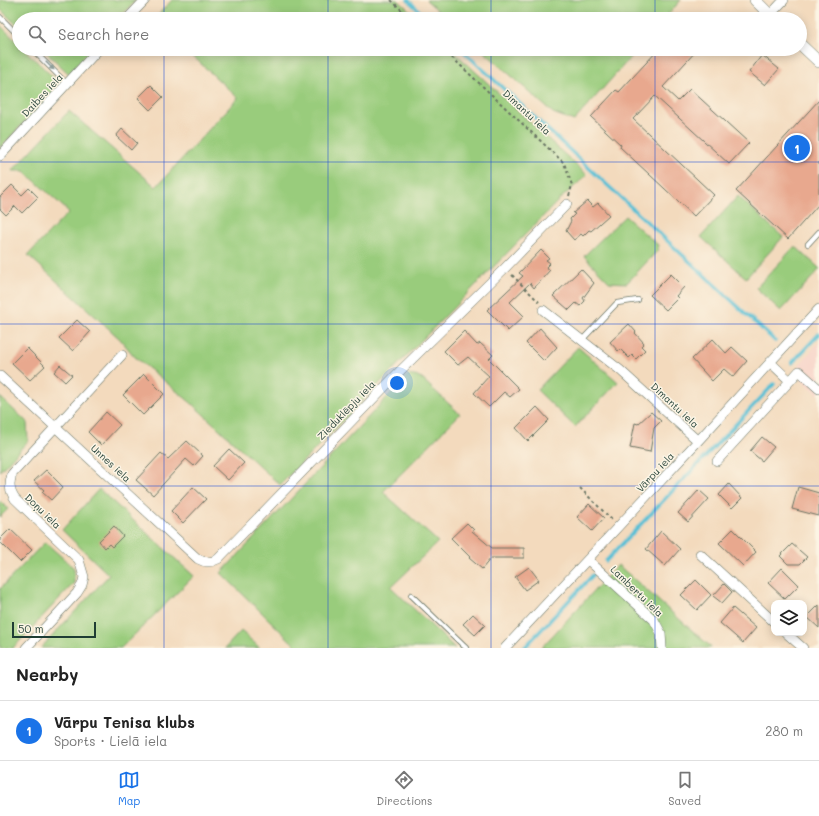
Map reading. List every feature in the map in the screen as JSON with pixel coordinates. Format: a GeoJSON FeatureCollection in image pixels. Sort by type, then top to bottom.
{"type":"FeatureCollection","features":[{"type":"Feature","properties":{"kind":"street"},"geometry":{"type":"LineString","coordinates":[[134,12],[145,0]]}},
{"type":"Feature","properties":{"kind":"street"},"geometry":{"type":"LineString","coordinates":[[755,0],[767,12]]}},
{"type":"Feature","properties":{"kind":"street"},"geometry":{"type":"LineString","coordinates":[[776,12],[784,0]]}},
{"type":"Feature","properties":{"kind":"street"},"geometry":{"type":"LineString","coordinates":[[807,51],[819,62]]}},
{"type":"Feature","properties":{"kind":"street","name":"Daibes iela"},"geometry":{"type":"LineString","coordinates":[[0,156],[93,56]]}},
{"type":"Feature","properties":{"kind":"street","name":"Zieduklēpju iela"},"geometry":{"type":"LineString","coordinates":[[208,562],[218,559],[401,370],[505,268],[567,204]]}},
{"type":"Feature","properties":{"kind":"street","name":"Vārpu iela"},"geometry":{"type":"LineString","coordinates":[[505,648],[819,309]]}},
{"type":"Feature","properties":{"kind":"street","name":"Dimantu iela"},"geometry":{"type":"LineString","coordinates":[[543,310],[620,370],[698,441]]}},
{"type":"Feature","properties":{"kind":"street","name":"Doņu iela"},"geometry":{"type":"LineString","coordinates":[[26,648],[77,593],[82,585],[84,577],[79,560],[15,499],[9,484],[12,474],[122,355]]}},
{"type":"Feature","properties":{"kind":"street"},"geometry":{"type":"LineString","coordinates":[[770,362],[790,380]]}},
{"type":"Feature","properties":{"kind":"street"},"geometry":{"type":"LineString","coordinates":[[718,461],[799,371],[819,389]]}},
{"type":"Feature","properties":{"kind":"street","name":"Unnes iela"},"geometry":{"type":"LineString","coordinates":[[0,376],[198,559],[203,562],[208,562]]}},
{"type":"Feature","properties":{"kind":"street"},"geometry":{"type":"LineString","coordinates":[[700,554],[771,619]]}},
{"type":"Feature","properties":{"kind":"street","name":"Lambertu iela"},"geometry":{"type":"LineString","coordinates":[[588,560],[654,620],[661,633],[662,645]]}},
{"type":"Feature","properties":{"kind":"street"},"geometry":{"type":"LineString","coordinates":[[789,636],[802,648]]}},
{"type":"Feature","properties":{"kind":"lane"},"geometry":{"type":"LineString","coordinates":[[0,17],[12,29]]}},
{"type":"Feature","properties":{"kind":"lane"},"geometry":{"type":"LineString","coordinates":[[39,56],[67,84]]}},
{"type":"Feature","properties":{"kind":"lane"},"geometry":{"type":"LineString","coordinates":[[808,244],[819,232]]}},
{"type":"Feature","properties":{"kind":"lane"},"geometry":{"type":"LineString","coordinates":[[582,340],[617,303],[638,300]]}},
{"type":"Feature","properties":{"kind":"lane"},"geometry":{"type":"LineString","coordinates":[[411,595],[466,648]]}},
{"type":"Feature","properties":{"kind":"path"},"geometry":{"type":"LineString","coordinates":[[391,0],[404,12]]}},
{"type":"Feature","properties":{"kind":"path","name":"Dimantu iela"},"geometry":{"type":"LineString","coordinates":[[450,56],[564,162],[572,185],[567,204]]}},
{"type":"Feature","properties":{"kind":"path"},"geometry":{"type":"LineString","coordinates":[[505,268],[539,302],[543,310]]}},
{"type":"Feature","properties":{"kind":"path"},"geometry":{"type":"LineString","coordinates":[[580,488],[619,526]]}},
{"type":"Feature","properties":{"kind":"shaded area"},"geometry":{"type":"Polygon","coordinates":[[[819,342],[819,395],[795,374],[798,366],[819,342]]]}},
{"type":"Feature","properties":{"kind":"green space"},"geometry":{"type":"Polygon","coordinates":[[[0,0],[136,0],[125,12],[12,12],[12,20],[0,9],[0,0]]]}},
{"type":"Feature","properties":{"kind":"green space"},"geometry":{"type":"Polygon","coordinates":[[[172,0],[398,0],[411,12],[161,12],[172,0]]]}},
{"type":"Feature","properties":{"kind":"green space"},"geometry":{"type":"Polygon","coordinates":[[[426,0],[681,0],[670,12],[440,12],[426,0]]]}},
{"type":"Feature","properties":{"kind":"green space"},"geometry":{"type":"Polygon","coordinates":[[[0,25],[12,37],[12,56],[31,56],[60,84],[0,148],[0,25]]]}},
{"type":"Feature","properties":{"kind":"green space"},"geometry":{"type":"Polygon","coordinates":[[[50,56],[85,56],[69,74],[50,56]]]}},
{"type":"Feature","properties":{"kind":"green space"},"geometry":{"type":"Polygon","coordinates":[[[193,56],[459,56],[587,175],[560,199],[280,485],[190,402],[135,357],[120,339],[28,255],[69,212],[24,171],[12,171],[69,111],[156,187],[238,98],[193,56]]]}},
{"type":"Feature","properties":{"kind":"green space"},"geometry":{"type":"Polygon","coordinates":[[[489,56],[632,56],[574,121],[553,113],[489,56]]]}},
{"type":"Feature","properties":{"kind":"green space"},"geometry":{"type":"Polygon","coordinates":[[[738,196],[783,237],[746,278],[701,237],[738,196]]]}},
{"type":"Feature","properties":{"kind":"green space"},"geometry":{"type":"Polygon","coordinates":[[[625,216],[658,245],[658,250],[627,283],[609,282],[584,256],[625,216]]]}},
{"type":"Feature","properties":{"kind":"green space"},"geometry":{"type":"Polygon","coordinates":[[[795,246],[819,268],[819,270],[781,311],[756,288],[795,246]]]}},
{"type":"Feature","properties":{"kind":"green space"},"geometry":{"type":"Polygon","coordinates":[[[578,347],[618,382],[575,427],[537,390],[578,347]]]}},
{"type":"Feature","properties":{"kind":"green space"},"geometry":{"type":"Polygon","coordinates":[[[408,375],[420,377],[460,414],[383,492],[438,542],[391,587],[455,648],[298,648],[221,573],[408,375]]]}},
{"type":"Feature","properties":{"kind":"green space"},"geometry":{"type":"Polygon","coordinates":[[[0,397],[27,422],[28,441],[0,471],[0,397]]]}},
{"type":"Feature","properties":{"kind":"green space"},"geometry":{"type":"Polygon","coordinates":[[[99,489],[194,576],[121,648],[41,648],[109,575],[62,530],[99,489]]]}},
{"type":"Feature","properties":{"kind":"green space"},"geometry":{"type":"Polygon","coordinates":[[[0,501],[8,509],[0,517],[0,501]]]}},
{"type":"Feature","properties":{"kind":"green space"},"geometry":{"type":"Polygon","coordinates":[[[45,542],[74,568],[74,583],[13,648],[0,648],[0,589],[45,542]]]}},
{"type":"Feature","properties":{"kind":"green space"},"geometry":{"type":"Polygon","coordinates":[[[618,565],[712,648],[541,648],[618,565]]]}},
{"type":"Feature","properties":{"kind":"green space"},"geometry":{"type":"Polygon","coordinates":[[[241,631],[260,648],[225,648],[241,631]]]}},
{"type":"Feature","properties":{"kind":"building"},"geometry":{"type":"Polygon","coordinates":[[[652,56],[692,56],[663,87],[678,101],[690,89],[749,143],[729,164],[655,96],[633,119],[714,195],[694,216],[620,147],[621,145],[591,117],[616,90],[619,92],[652,56]]]}},
{"type":"Feature","properties":{"kind":"building"},"geometry":{"type":"Polygon","coordinates":[[[761,56],[779,69],[765,85],[749,72],[761,56]]]}},
{"type":"Feature","properties":{"kind":"building"},"geometry":{"type":"Polygon","coordinates":[[[151,85],[163,97],[150,110],[138,98],[151,85]]]}},
{"type":"Feature","properties":{"kind":"building"},"geometry":{"type":"Polygon","coordinates":[[[819,100],[819,204],[788,239],[736,191],[819,100]]]}},
{"type":"Feature","properties":{"kind":"building"},"geometry":{"type":"Polygon","coordinates":[[[122,129],[137,143],[131,150],[116,136],[122,129]]]}},
{"type":"Feature","properties":{"kind":"building"},"geometry":{"type":"Polygon","coordinates":[[[12,185],[22,195],[29,188],[38,197],[22,213],[15,206],[6,215],[0,209],[0,197],[12,185]]]}},
{"type":"Feature","properties":{"kind":"building"},"geometry":{"type":"Polygon","coordinates":[[[587,201],[593,207],[598,203],[609,215],[591,231],[589,230],[583,236],[581,234],[574,240],[566,231],[571,221],[570,219],[575,214],[573,213],[587,201]]]}},
{"type":"Feature","properties":{"kind":"building"},"geometry":{"type":"Polygon","coordinates":[[[541,250],[549,258],[546,260],[550,263],[546,267],[550,270],[534,288],[530,283],[510,302],[524,316],[508,331],[487,310],[523,276],[519,273],[541,250]]]}},
{"type":"Feature","properties":{"kind":"building"},"geometry":{"type":"Polygon","coordinates":[[[581,269],[594,283],[583,298],[585,301],[580,306],[576,303],[569,310],[553,296],[581,269]]]}},
{"type":"Feature","properties":{"kind":"building"},"geometry":{"type":"Polygon","coordinates":[[[671,274],[684,287],[676,296],[678,298],[666,310],[650,295],[671,274]]]}},
{"type":"Feature","properties":{"kind":"building"},"geometry":{"type":"Polygon","coordinates":[[[77,320],[90,332],[73,351],[59,338],[77,320]]]}},
{"type":"Feature","properties":{"kind":"building"},"geometry":{"type":"Polygon","coordinates":[[[629,324],[644,343],[641,346],[645,350],[636,359],[632,355],[629,358],[620,349],[618,351],[610,342],[629,324]]]}},
{"type":"Feature","properties":{"kind":"building"},"geometry":{"type":"Polygon","coordinates":[[[540,328],[557,347],[544,361],[526,343],[540,328]]]}},
{"type":"Feature","properties":{"kind":"building"},"geometry":{"type":"Polygon","coordinates":[[[464,331],[477,345],[480,343],[493,355],[489,359],[519,389],[510,397],[504,392],[489,407],[474,393],[489,376],[468,357],[458,365],[444,351],[464,331]]]}},
{"type":"Feature","properties":{"kind":"building"},"geometry":{"type":"Polygon","coordinates":[[[713,339],[726,353],[732,347],[747,361],[733,377],[724,369],[712,381],[692,359],[713,339]]]}},
{"type":"Feature","properties":{"kind":"building"},"geometry":{"type":"Polygon","coordinates":[[[27,348],[45,366],[30,380],[12,363],[27,348]]]}},
{"type":"Feature","properties":{"kind":"building"},"geometry":{"type":"Polygon","coordinates":[[[60,365],[72,375],[65,382],[54,372],[60,365]]]}},
{"type":"Feature","properties":{"kind":"building"},"geometry":{"type":"Polygon","coordinates":[[[144,374],[164,394],[143,415],[123,395],[144,374]]]}},
{"type":"Feature","properties":{"kind":"building"},"geometry":{"type":"Polygon","coordinates":[[[537,407],[549,420],[528,441],[516,428],[537,407]]]}},
{"type":"Feature","properties":{"kind":"building"},"geometry":{"type":"Polygon","coordinates":[[[106,412],[120,425],[101,445],[88,432],[106,412]]]}},
{"type":"Feature","properties":{"kind":"building"},"geometry":{"type":"Polygon","coordinates":[[[651,412],[661,421],[654,428],[650,452],[630,448],[635,423],[638,424],[651,412]]]}},
{"type":"Feature","properties":{"kind":"building"},"geometry":{"type":"Polygon","coordinates":[[[762,437],[774,447],[762,461],[750,451],[762,437]]]}},
{"type":"Feature","properties":{"kind":"building"},"geometry":{"type":"Polygon","coordinates":[[[187,441],[203,456],[194,466],[186,459],[153,495],[136,480],[161,453],[168,459],[187,441]]]}},
{"type":"Feature","properties":{"kind":"building"},"geometry":{"type":"Polygon","coordinates":[[[229,449],[244,463],[228,480],[213,466],[229,449]]]}},
{"type":"Feature","properties":{"kind":"building"},"geometry":{"type":"Polygon","coordinates":[[[46,470],[63,487],[51,500],[42,492],[44,490],[34,481],[46,470]]]}},
{"type":"Feature","properties":{"kind":"building"},"geometry":{"type":"Polygon","coordinates":[[[729,484],[742,498],[732,508],[719,495],[729,484]]]}},
{"type":"Feature","properties":{"kind":"building"},"geometry":{"type":"Polygon","coordinates":[[[193,487],[206,499],[183,523],[171,511],[193,487]]]}},
{"type":"Feature","properties":{"kind":"building"},"geometry":{"type":"Polygon","coordinates":[[[798,487],[819,493],[819,516],[792,509],[798,487]]]}},
{"type":"Feature","properties":{"kind":"building"},"geometry":{"type":"Polygon","coordinates":[[[699,490],[709,499],[688,522],[678,513],[699,490]]]}},
{"type":"Feature","properties":{"kind":"building"},"geometry":{"type":"Polygon","coordinates":[[[589,504],[604,518],[592,531],[577,517],[589,504]]]}},
{"type":"Feature","properties":{"kind":"building"},"geometry":{"type":"Polygon","coordinates":[[[467,523],[474,530],[472,531],[492,548],[524,548],[524,558],[491,558],[482,569],[469,558],[470,557],[451,538],[467,523]]]}},
{"type":"Feature","properties":{"kind":"building"},"geometry":{"type":"Polygon","coordinates":[[[114,526],[123,536],[112,547],[109,544],[105,548],[99,541],[114,526]]]}},
{"type":"Feature","properties":{"kind":"building"},"geometry":{"type":"Polygon","coordinates":[[[10,529],[32,550],[20,562],[0,542],[0,539],[10,529]]]}},
{"type":"Feature","properties":{"kind":"building"},"geometry":{"type":"Polygon","coordinates":[[[733,529],[756,552],[743,566],[719,543],[733,529]]]}},
{"type":"Feature","properties":{"kind":"building"},"geometry":{"type":"Polygon","coordinates":[[[661,531],[680,549],[665,566],[646,549],[661,531]]]}},
{"type":"Feature","properties":{"kind":"building"},"geometry":{"type":"Polygon","coordinates":[[[792,544],[807,557],[800,564],[788,564],[780,556],[792,544]]]}},
{"type":"Feature","properties":{"kind":"building"},"geometry":{"type":"Polygon","coordinates":[[[529,567],[539,580],[525,590],[515,577],[529,567]]]}},
{"type":"Feature","properties":{"kind":"building"},"geometry":{"type":"Polygon","coordinates":[[[782,568],[799,585],[785,599],[768,583],[782,568]]]}},
{"type":"Feature","properties":{"kind":"building"},"geometry":{"type":"Polygon","coordinates":[[[696,580],[711,595],[697,610],[681,595],[696,580]]]}},
{"type":"Feature","properties":{"kind":"building"},"geometry":{"type":"Polygon","coordinates":[[[724,584],[732,592],[722,603],[713,596],[724,584]]]}},
{"type":"Feature","properties":{"kind":"building"},"geometry":{"type":"Polygon","coordinates":[[[819,605],[819,628],[807,617],[819,605]]]}},
{"type":"Feature","properties":{"kind":"building"},"geometry":{"type":"Polygon","coordinates":[[[733,608],[756,628],[743,643],[720,623],[733,608]]]}},
{"type":"Feature","properties":{"kind":"building"},"geometry":{"type":"Polygon","coordinates":[[[473,614],[485,625],[475,635],[463,624],[473,614]]]}},
{"type":"Feature","properties":{"kind":"waterway"},"geometry":{"type":"LineString","coordinates":[[408,0],[421,12]]}},
{"type":"Feature","properties":{"kind":"waterway"},"geometry":{"type":"LineString","coordinates":[[469,56],[775,341]]}},
{"type":"Feature","properties":{"kind":"waterway"},"geometry":{"type":"LineString","coordinates":[[792,363],[819,334]]}},
{"type":"Feature","properties":{"kind":"waterway"},"geometry":{"type":"LineString","coordinates":[[606,561],[774,384]]}},
{"type":"Feature","properties":{"kind":"waterway"},"geometry":{"type":"LineString","coordinates":[[524,648],[593,575]]}},
{"type":"Feature","properties":{"kind":"place","name":"Vārpu Tenisa klubs"},"geometry":{"type":"Point","coordinates":[797,148]}}]}
